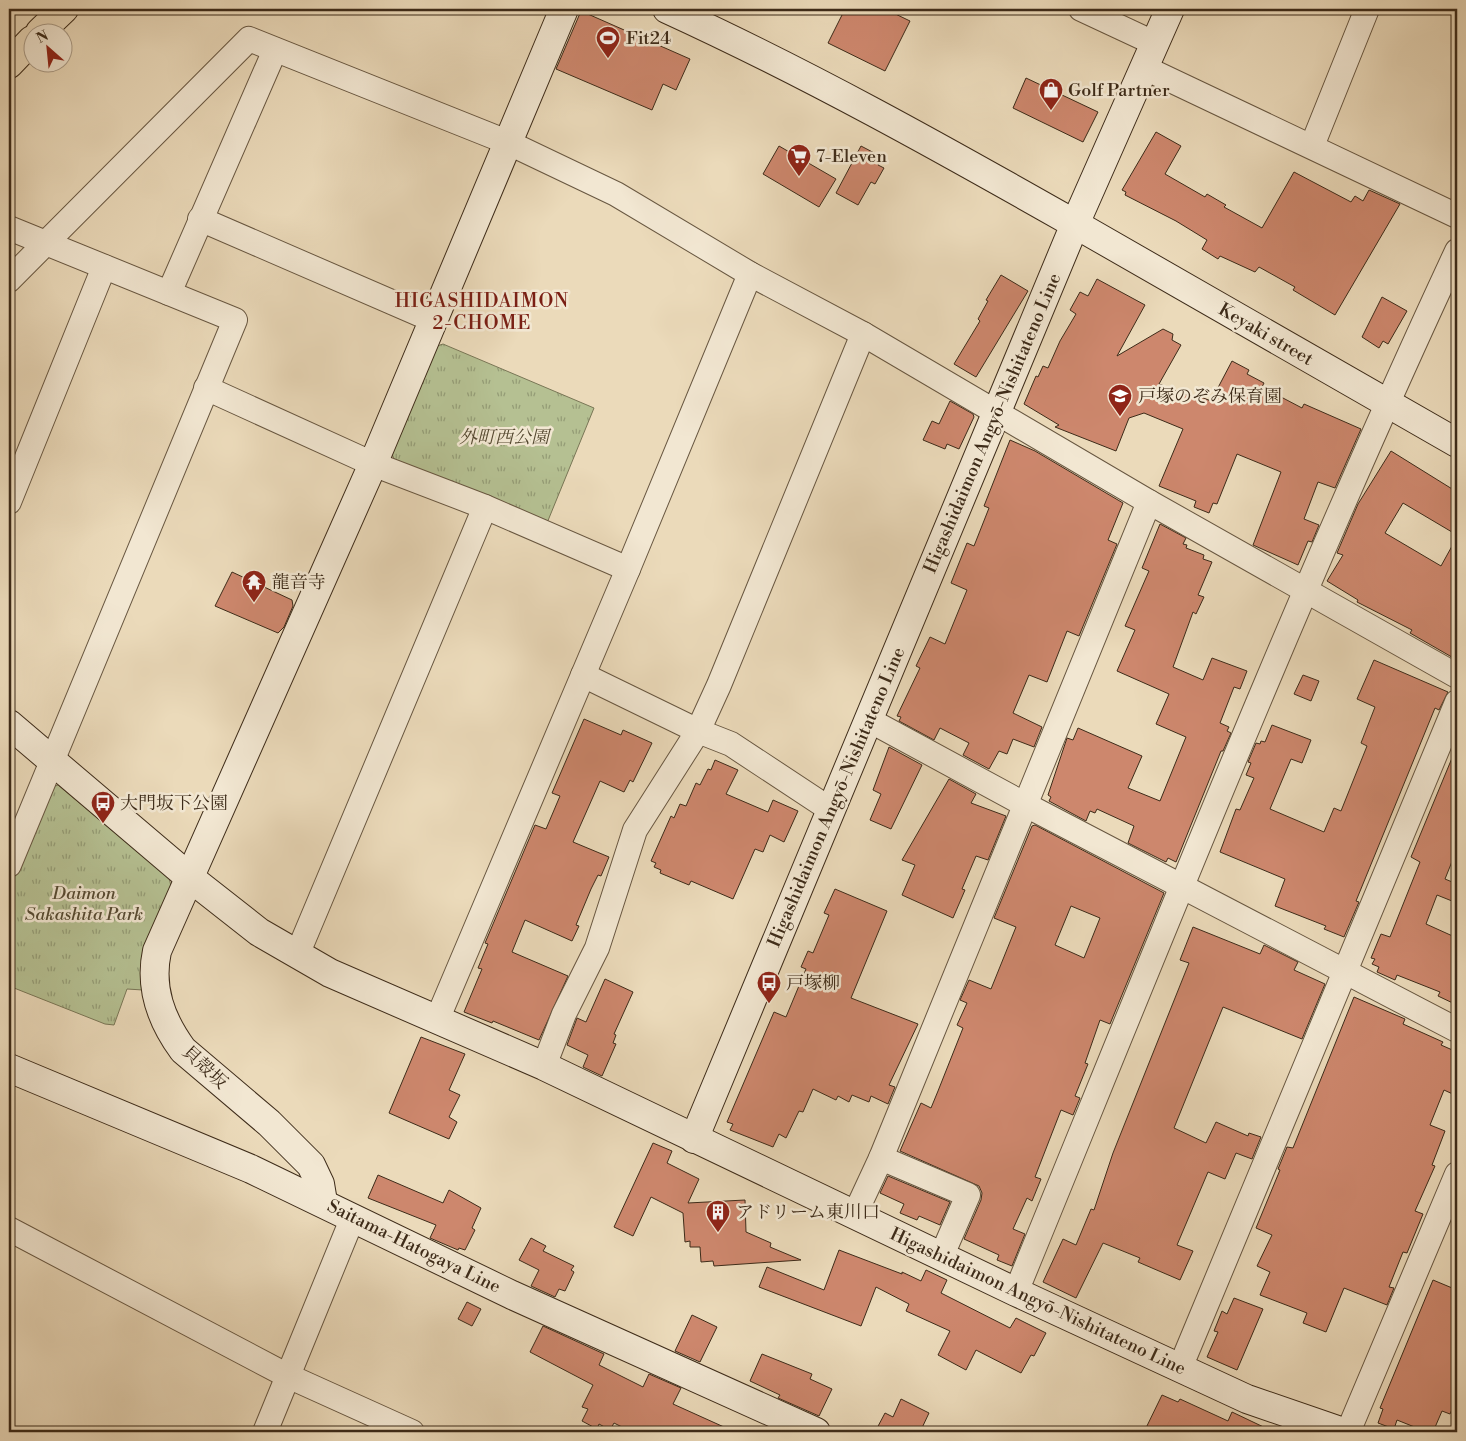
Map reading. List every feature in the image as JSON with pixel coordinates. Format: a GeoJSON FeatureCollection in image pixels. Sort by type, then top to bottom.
{"type":"FeatureCollection","features":[{"type":"Feature","properties":{"kind":"highway"},"geometry":{"type":"LineString","coordinates":[[50,22],[64,9]]}},
{"type":"Feature","properties":{"kind":"highway"},"geometry":{"type":"LineString","coordinates":[[9,64],[22,50]]}},
{"type":"Feature","properties":{"kind":"main road","name":"貝殻坂"},"geometry":{"type":"LineString","coordinates":[[323,1202],[320,1184],[312,1166],[269,1123],[183,1050],[165,1021],[156,995],[154,968],[157,952],[373,464],[564,9]]}},
{"type":"Feature","properties":{"kind":"main road"},"geometry":{"type":"LineString","coordinates":[[667,9],[755,49],[898,124],[1075,224]]}},
{"type":"Feature","properties":{"kind":"main road","name":"Higashidaimon Angyō-Nishitateno Line"},"geometry":{"type":"LineString","coordinates":[[1170,9],[1075,224],[996,411],[694,1138],[1016,1292],[1247,1399],[1343,1432]]}},
{"type":"Feature","properties":{"kind":"main road","name":"Keyaki street"},"geometry":{"type":"LineString","coordinates":[[1075,224],[1457,443]]}},
{"type":"Feature","properties":{"kind":"main road"},"geometry":{"type":"LineString","coordinates":[[9,724],[189,877],[259,932],[297,955],[330,973],[544,1066],[694,1138]]}},
{"type":"Feature","properties":{"kind":"main road","name":"Saitama-Hatogaya Line"},"geometry":{"type":"LineString","coordinates":[[9,1068],[251,1169],[788,1427],[816,1432]]}},
{"type":"Feature","properties":{"kind":"street"},"geometry":{"type":"LineString","coordinates":[[1080,9],[1150,56],[1312,146],[1457,216]]}},
{"type":"Feature","properties":{"kind":"street"},"geometry":{"type":"LineString","coordinates":[[1312,146],[1367,9]]}},
{"type":"Feature","properties":{"kind":"street"},"geometry":{"type":"LineString","coordinates":[[9,280],[249,39],[507,142],[616,194],[750,274],[863,334],[1149,502],[1457,676]]}},
{"type":"Feature","properties":{"kind":"street"},"geometry":{"type":"LineString","coordinates":[[169,293],[275,50]]}},
{"type":"Feature","properties":{"kind":"street"},"geometry":{"type":"LineString","coordinates":[[200,219],[433,320]]}},
{"type":"Feature","properties":{"kind":"street"},"geometry":{"type":"LineString","coordinates":[[9,228],[234,320],[9,865]]}},
{"type":"Feature","properties":{"kind":"street"},"geometry":{"type":"LineString","coordinates":[[1016,1292],[1182,886],[1306,590],[1386,402],[1457,250]]}},
{"type":"Feature","properties":{"kind":"street"},"geometry":{"type":"LineString","coordinates":[[9,502],[104,267]]}},
{"type":"Feature","properties":{"kind":"street"},"geometry":{"type":"LineString","coordinates":[[437,1020],[628,569],[750,274]]}},
{"type":"Feature","properties":{"kind":"street"},"geometry":{"type":"LineString","coordinates":[[544,1066],[564,1014],[597,948],[635,830],[698,731],[719,685],[863,334]]}},
{"type":"Feature","properties":{"kind":"street"},"geometry":{"type":"LineString","coordinates":[[206,388],[373,464],[485,507],[628,569]]}},
{"type":"Feature","properties":{"kind":"street"},"geometry":{"type":"LineString","coordinates":[[855,1214],[881,1158],[1024,804],[1149,502]]}},
{"type":"Feature","properties":{"kind":"street"},"geometry":{"type":"LineString","coordinates":[[297,955],[485,507]]}},
{"type":"Feature","properties":{"kind":"street"},"geometry":{"type":"LineString","coordinates":[[583,675],[698,731],[731,744],[831,810]]}},
{"type":"Feature","properties":{"kind":"street"},"geometry":{"type":"LineString","coordinates":[[1180,1368],[1457,702]]}},
{"type":"Feature","properties":{"kind":"street"},"geometry":{"type":"LineString","coordinates":[[869,720],[1024,804],[1457,1030]]}},
{"type":"Feature","properties":{"kind":"street"},"geometry":{"type":"LineString","coordinates":[[881,1158],[968,1195],[942,1256]]}},
{"type":"Feature","properties":{"kind":"street"},"geometry":{"type":"LineString","coordinates":[[1348,1432],[1457,1174]]}},
{"type":"Feature","properties":{"kind":"street"},"geometry":{"type":"LineString","coordinates":[[266,1432],[353,1217]]}},
{"type":"Feature","properties":{"kind":"street"},"geometry":{"type":"LineString","coordinates":[[9,1229],[288,1376],[412,1432]]}},
{"type":"Feature","properties":{"kind":"green space","name":"外町西公園"},"geometry":{"type":"Polygon","coordinates":[[[443,344],[594,408],[547,523],[394,459],[390,450],[434,347],[443,344]]]}},
{"type":"Feature","properties":{"kind":"green space","name":"Daimon Sakashita Park"},"geometry":{"type":"Polygon","coordinates":[[[58,785],[169,878],[171,886],[163,906],[143,990],[127,989],[114,1025],[105,1024],[9,986],[9,884],[50,788],[58,785]]]}},
{"type":"Feature","properties":{"kind":"building"},"geometry":{"type":"Polygon","coordinates":[[[845,9],[885,9],[910,21],[885,71],[828,43],[845,9]]]}},
{"type":"Feature","properties":{"kind":"building"},"geometry":{"type":"Polygon","coordinates":[[[581,11],[690,59],[676,90],[663,84],[652,110],[556,69],[581,11]]]}},
{"type":"Feature","properties":{"kind":"building"},"geometry":{"type":"Polygon","coordinates":[[[1026,78],[1098,112],[1083,142],[1013,108],[1026,78]]]}},
{"type":"Feature","properties":{"kind":"building"},"geometry":{"type":"Polygon","coordinates":[[[1156,132],[1181,146],[1165,174],[1205,197],[1207,194],[1226,205],[1224,207],[1262,228],[1294,172],[1351,202],[1355,196],[1363,201],[1369,190],[1400,204],[1335,315],[1293,290],[1295,287],[1259,267],[1255,272],[1220,256],[1218,259],[1202,249],[1207,240],[1176,221],[1125,195],[1126,192],[1122,190],[1156,132]]]}},
{"type":"Feature","properties":{"kind":"building","name":"7-Eleven"},"geometry":{"type":"Polygon","coordinates":[[[779,146],[836,179],[819,207],[763,174],[779,146]]]}},
{"type":"Feature","properties":{"kind":"building"},"geometry":{"type":"Polygon","coordinates":[[[861,146],[882,157],[878,165],[884,168],[875,184],[871,182],[858,205],[836,193],[861,146]]]}},
{"type":"Feature","properties":{"kind":"building"},"geometry":{"type":"Polygon","coordinates":[[[1001,275],[1028,291],[976,377],[954,364],[980,321],[978,319],[988,301],[986,300],[1001,275]]]}},
{"type":"Feature","properties":{"kind":"building"},"geometry":{"type":"Polygon","coordinates":[[[1097,279],[1145,305],[1117,356],[1163,329],[1173,334],[1172,340],[1181,345],[1159,384],[1195,398],[1196,395],[1211,401],[1232,361],[1249,370],[1247,374],[1264,383],[1262,387],[1302,408],[1304,404],[1361,429],[1335,488],[1318,482],[1304,519],[1319,525],[1312,542],[1308,541],[1298,565],[1253,545],[1281,472],[1237,454],[1217,504],[1213,503],[1209,513],[1194,507],[1196,501],[1159,486],[1183,429],[1144,413],[1129,418],[1116,451],[1055,427],[1059,425],[1024,404],[1036,376],[1038,377],[1043,366],[1048,368],[1060,341],[1076,314],[1070,310],[1080,292],[1088,296],[1097,279]]]}},
{"type":"Feature","properties":{"kind":"building"},"geometry":{"type":"Polygon","coordinates":[[[1382,297],[1407,311],[1388,344],[1383,341],[1379,348],[1362,337],[1382,297]]]}},
{"type":"Feature","properties":{"kind":"building"},"geometry":{"type":"Polygon","coordinates":[[[950,401],[973,414],[974,417],[959,449],[947,444],[945,449],[923,440],[932,421],[939,424],[950,401]]]}},
{"type":"Feature","properties":{"kind":"building"},"geometry":{"type":"Polygon","coordinates":[[[1010,440],[1035,451],[1123,503],[1108,540],[1117,544],[1079,636],[1067,631],[1047,682],[1029,675],[1013,713],[1042,727],[1034,747],[1013,739],[1007,754],[999,751],[989,769],[963,755],[969,743],[940,728],[934,740],[899,721],[901,717],[897,716],[920,668],[916,666],[930,637],[945,644],[967,590],[951,583],[967,543],[974,546],[989,508],[984,506],[1010,440]]]}},
{"type":"Feature","properties":{"kind":"building"},"geometry":{"type":"Polygon","coordinates":[[[1391,451],[1457,492],[1457,535],[1403,503],[1385,533],[1441,566],[1457,537],[1457,660],[1410,633],[1412,630],[1357,602],[1358,600],[1327,581],[1343,555],[1337,553],[1358,504],[1391,451]]]}},
{"type":"Feature","properties":{"kind":"building"},"geometry":{"type":"Polygon","coordinates":[[[1160,524],[1186,538],[1183,544],[1187,545],[1186,548],[1204,555],[1203,559],[1212,562],[1198,595],[1204,597],[1196,614],[1193,612],[1173,667],[1203,680],[1212,658],[1247,671],[1240,689],[1234,687],[1220,723],[1229,727],[1227,731],[1231,733],[1223,751],[1221,751],[1176,862],[1168,858],[1166,862],[1128,843],[1134,826],[1097,809],[1095,813],[1090,811],[1086,821],[1049,801],[1051,797],[1048,795],[1067,738],[1073,740],[1078,728],[1142,756],[1128,788],[1160,801],[1186,737],[1156,724],[1169,694],[1117,671],[1135,630],[1125,626],[1149,571],[1142,568],[1160,524]]]}},
{"type":"Feature","properties":{"kind":"building"},"geometry":{"type":"Polygon","coordinates":[[[232,572],[292,600],[293,606],[284,627],[278,633],[215,606],[232,572]]]}},
{"type":"Feature","properties":{"kind":"building"},"geometry":{"type":"Polygon","coordinates":[[[1374,660],[1448,692],[1439,710],[1435,708],[1356,901],[1359,902],[1344,937],[1324,929],[1326,926],[1275,906],[1285,879],[1220,852],[1236,809],[1240,810],[1254,778],[1246,775],[1251,763],[1248,762],[1256,743],[1265,742],[1272,725],[1311,740],[1302,763],[1291,759],[1270,809],[1324,832],[1334,808],[1341,811],[1367,746],[1361,743],[1375,707],[1357,699],[1374,660]]]}},
{"type":"Feature","properties":{"kind":"building"},"geometry":{"type":"Polygon","coordinates":[[[1303,675],[1319,681],[1311,701],[1294,694],[1303,675]]]}},
{"type":"Feature","properties":{"kind":"building"},"geometry":{"type":"Polygon","coordinates":[[[584,719],[621,735],[623,730],[652,743],[633,782],[630,780],[624,792],[600,781],[573,842],[609,857],[601,876],[598,875],[591,889],[576,925],[579,926],[572,941],[525,920],[512,952],[568,976],[539,1040],[493,1021],[492,1023],[464,1012],[482,969],[478,968],[488,944],[485,943],[535,825],[546,829],[560,796],[552,793],[584,719]]]}},
{"type":"Feature","properties":{"kind":"building"},"geometry":{"type":"Polygon","coordinates":[[[1457,746],[1457,849],[1445,879],[1457,884],[1457,903],[1437,895],[1426,924],[1457,938],[1457,1005],[1438,996],[1440,992],[1397,975],[1395,980],[1377,972],[1379,967],[1372,964],[1375,959],[1371,958],[1381,934],[1390,937],[1420,862],[1411,857],[1457,746]]]}},
{"type":"Feature","properties":{"kind":"building"},"geometry":{"type":"Polygon","coordinates":[[[889,747],[922,765],[891,829],[870,820],[881,794],[873,790],[889,747]]]}},
{"type":"Feature","properties":{"kind":"building"},"geometry":{"type":"Polygon","coordinates":[[[715,760],[738,770],[726,794],[768,812],[773,800],[798,811],[784,842],[770,835],[763,852],[755,849],[733,899],[691,881],[689,885],[660,873],[661,870],[654,867],[656,863],[651,861],[671,816],[674,818],[680,804],[686,806],[696,783],[700,785],[708,769],[711,770],[715,760]]]}},
{"type":"Feature","properties":{"kind":"building"},"geometry":{"type":"Polygon","coordinates":[[[949,779],[976,794],[971,803],[1006,816],[988,860],[976,856],[962,889],[965,890],[953,918],[902,895],[915,865],[902,860],[949,779]]]}},
{"type":"Feature","properties":{"kind":"building"},"geometry":{"type":"Polygon","coordinates":[[[1035,825],[1164,893],[1110,1024],[1100,1020],[1085,1063],[1088,1064],[1075,1096],[1080,1098],[1073,1115],[1061,1110],[1035,1177],[1041,1179],[1032,1201],[1027,1198],[1013,1229],[1025,1234],[1012,1266],[997,1260],[999,1255],[964,1239],[981,1200],[982,1193],[979,1186],[900,1151],[921,1103],[931,1108],[938,1091],[963,1028],[957,1025],[967,1003],[960,1000],[969,980],[991,989],[1016,927],[994,918],[1032,826],[1035,825]],[[1071,906],[1055,945],[1084,958],[1100,918],[1071,906]]]}},
{"type":"Feature","properties":{"kind":"building"},"geometry":{"type":"Polygon","coordinates":[[[835,889],[887,911],[851,998],[918,1024],[889,1085],[895,1087],[888,1104],[871,1096],[869,1102],[852,1095],[849,1102],[838,1096],[836,1100],[813,1089],[803,1112],[799,1111],[786,1138],[779,1134],[773,1147],[730,1130],[733,1124],[727,1122],[774,1012],[786,1017],[806,969],[801,967],[808,951],[813,953],[829,915],[824,913],[835,889]]]}},
{"type":"Feature","properties":{"kind":"building"},"geometry":{"type":"Polygon","coordinates":[[[1193,927],[1260,954],[1264,945],[1298,962],[1294,970],[1325,984],[1302,1039],[1223,1007],[1174,1128],[1206,1143],[1216,1122],[1248,1136],[1249,1133],[1261,1137],[1252,1159],[1236,1153],[1225,1179],[1208,1172],[1177,1245],[1193,1251],[1180,1280],[1138,1262],[1140,1258],[1103,1243],[1076,1298],[1043,1282],[1063,1239],[1076,1245],[1091,1209],[1094,1210],[1113,1153],[1189,963],[1180,960],[1193,927]]]}},
{"type":"Feature","properties":{"kind":"building"},"geometry":{"type":"Polygon","coordinates":[[[605,979],[633,992],[614,1034],[616,1035],[613,1043],[616,1044],[602,1076],[583,1067],[588,1055],[567,1045],[577,1018],[586,1022],[605,979]]]}},
{"type":"Feature","properties":{"kind":"building"},"geometry":{"type":"Polygon","coordinates":[[[1354,997],[1405,1019],[1403,1024],[1443,1042],[1441,1045],[1457,1052],[1457,1096],[1444,1090],[1430,1125],[1445,1131],[1432,1165],[1435,1166],[1415,1211],[1423,1214],[1407,1253],[1403,1252],[1389,1287],[1394,1288],[1387,1305],[1344,1288],[1326,1332],[1303,1323],[1307,1313],[1260,1295],[1270,1272],[1257,1266],[1272,1235],[1256,1228],[1280,1170],[1278,1169],[1287,1147],[1293,1148],[1354,997]]]}},
{"type":"Feature","properties":{"kind":"building"},"geometry":{"type":"Polygon","coordinates":[[[421,1037],[465,1054],[449,1090],[460,1095],[449,1117],[457,1122],[449,1139],[389,1113],[421,1037]]]}},
{"type":"Feature","properties":{"kind":"building"},"geometry":{"type":"Polygon","coordinates":[[[653,1143],[672,1151],[667,1163],[699,1179],[688,1203],[745,1200],[746,1232],[771,1243],[770,1247],[801,1260],[714,1266],[713,1261],[701,1262],[700,1247],[690,1247],[690,1241],[685,1242],[683,1213],[651,1197],[633,1236],[614,1227],[653,1143]]]}},
{"type":"Feature","properties":{"kind":"building"},"geometry":{"type":"Polygon","coordinates":[[[378,1175],[443,1203],[449,1190],[481,1208],[472,1228],[475,1230],[465,1250],[459,1248],[458,1250],[430,1238],[436,1225],[368,1198],[378,1175]]]}},
{"type":"Feature","properties":{"kind":"building"},"geometry":{"type":"Polygon","coordinates":[[[888,1176],[950,1202],[940,1225],[919,1216],[917,1220],[900,1213],[904,1204],[880,1193],[888,1176]]]}},
{"type":"Feature","properties":{"kind":"building"},"geometry":{"type":"Polygon","coordinates":[[[531,1238],[546,1246],[543,1251],[574,1266],[571,1270],[574,1272],[565,1291],[559,1289],[555,1297],[531,1286],[539,1270],[519,1260],[531,1238]]]}},
{"type":"Feature","properties":{"kind":"building"},"geometry":{"type":"Polygon","coordinates":[[[839,1250],[902,1274],[902,1272],[921,1281],[926,1270],[947,1280],[941,1293],[1010,1328],[1016,1318],[1046,1333],[1034,1356],[1031,1355],[1021,1373],[976,1350],[966,1370],[938,1355],[950,1331],[906,1311],[909,1304],[876,1287],[861,1326],[759,1287],[767,1267],[824,1290],[839,1250]]]}},
{"type":"Feature","properties":{"kind":"building"},"geometry":{"type":"Polygon","coordinates":[[[1433,1280],[1457,1290],[1457,1397],[1450,1414],[1442,1411],[1433,1432],[1427,1432],[1397,1420],[1394,1429],[1378,1423],[1383,1409],[1380,1408],[1433,1280]]]}},
{"type":"Feature","properties":{"kind":"building"},"geometry":{"type":"Polygon","coordinates":[[[1234,1298],[1263,1309],[1237,1370],[1207,1357],[1218,1332],[1214,1331],[1222,1311],[1227,1314],[1234,1298]]]}},
{"type":"Feature","properties":{"kind":"building"},"geometry":{"type":"Polygon","coordinates":[[[467,1302],[481,1309],[472,1326],[458,1319],[467,1302]]]}},
{"type":"Feature","properties":{"kind":"building"},"geometry":{"type":"Polygon","coordinates":[[[692,1315],[717,1327],[700,1362],[675,1351],[692,1315]]]}},
{"type":"Feature","properties":{"kind":"building"},"geometry":{"type":"Polygon","coordinates":[[[543,1326],[604,1354],[599,1365],[643,1387],[649,1374],[681,1388],[673,1404],[735,1432],[632,1432],[614,1423],[610,1430],[599,1424],[597,1429],[582,1421],[588,1409],[582,1407],[593,1385],[530,1352],[543,1326]]]}},
{"type":"Feature","properties":{"kind":"building"},"geometry":{"type":"Polygon","coordinates":[[[762,1354],[812,1374],[810,1379],[832,1389],[819,1416],[778,1398],[780,1395],[750,1381],[762,1354]]]}},
{"type":"Feature","properties":{"kind":"building"},"geometry":{"type":"Polygon","coordinates":[[[1162,1395],[1178,1402],[1180,1399],[1228,1421],[1232,1412],[1274,1432],[1144,1432],[1162,1395]]]}},
{"type":"Feature","properties":{"kind":"building"},"geometry":{"type":"Polygon","coordinates":[[[901,1399],[929,1413],[921,1430],[926,1432],[875,1432],[885,1413],[893,1417],[901,1399]]]}},
{"type":"Feature","properties":{"kind":"place","name":"Fit24"},"geometry":{"type":"Point","coordinates":[608,59]}},
{"type":"Feature","properties":{"kind":"place","name":"Golf Partner"},"geometry":{"type":"Point","coordinates":[1051,111]}},
{"type":"Feature","properties":{"kind":"place","name":"7-Eleven"},"geometry":{"type":"Point","coordinates":[799,177]}},
{"type":"Feature","properties":{"kind":"place","name":"戸塚のぞみ保育園"},"geometry":{"type":"Point","coordinates":[1120,417]}},
{"type":"Feature","properties":{"kind":"place","name":"龍音寺"},"geometry":{"type":"Point","coordinates":[254,603]}},
{"type":"Feature","properties":{"kind":"place","name":"大門坂下公園"},"geometry":{"type":"Point","coordinates":[103,824]}},
{"type":"Feature","properties":{"kind":"place","name":"戸塚柳"},"geometry":{"type":"Point","coordinates":[769,1004]}},
{"type":"Feature","properties":{"kind":"place","name":"アドリーム東川口"},"geometry":{"type":"Point","coordinates":[718,1233]}},
{"type":"Feature","properties":{"kind":"district","name":"HIGASHIDAIMON 2-CHOME"},"geometry":{"type":"Point","coordinates":[482,311]}}]}
